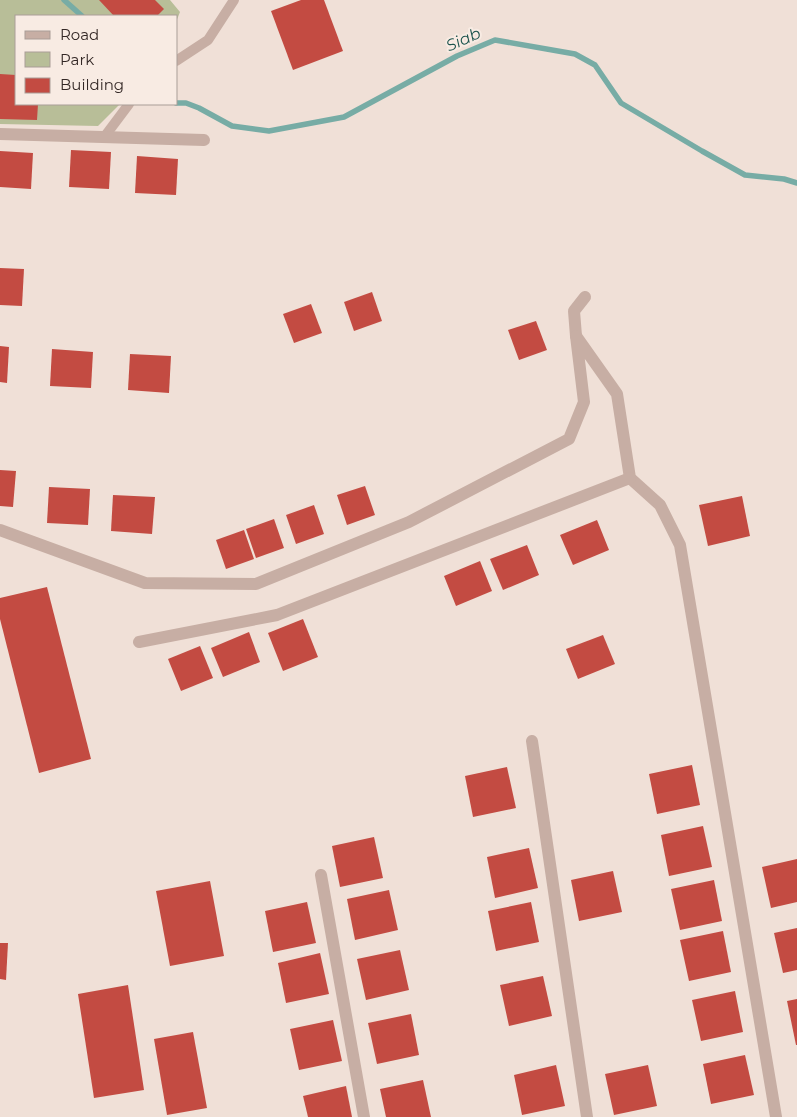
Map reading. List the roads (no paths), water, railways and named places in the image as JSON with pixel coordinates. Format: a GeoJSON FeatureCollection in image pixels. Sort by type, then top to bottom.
{"type":"FeatureCollection","features":[{"type":"Feature","properties":{"kind":"street"},"geometry":{"type":"LineString","coordinates":[[0,134],[204,140]]}},
{"type":"Feature","properties":{"kind":"street"},"geometry":{"type":"LineString","coordinates":[[0,530],[145,583],[256,584],[408,522],[569,438],[584,402],[574,311],[585,297]]}},
{"type":"Feature","properties":{"kind":"street"},"geometry":{"type":"LineString","coordinates":[[576,336],[618,394],[630,478],[660,505],[680,545],[776,1117]]}},
{"type":"Feature","properties":{"kind":"street"},"geometry":{"type":"LineString","coordinates":[[139,642],[277,615],[630,478]]}},
{"type":"Feature","properties":{"kind":"street"},"geometry":{"type":"LineString","coordinates":[[532,741],[587,1117]]}},
{"type":"Feature","properties":{"kind":"street"},"geometry":{"type":"LineString","coordinates":[[321,875],[364,1117]]}},
{"type":"Feature","properties":{"kind":"lane"},"geometry":{"type":"LineString","coordinates":[[178,60],[208,40],[234,0]]}},
{"type":"Feature","properties":{"kind":"lane"},"geometry":{"type":"LineString","coordinates":[[105,136],[129,105]]}},
{"type":"Feature","properties":{"kind":"waterway","name":"Siab"},"geometry":{"type":"LineString","coordinates":[[64,0],[81,15]]}},
{"type":"Feature","properties":{"kind":"waterway","name":"Siab"},"geometry":{"type":"LineString","coordinates":[[178,103],[186,103],[199,108],[232,126],[269,131],[344,117],[457,56],[495,40],[575,54],[595,65],[621,103],[702,151],[745,175],[784,179],[797,183]]}}]}
